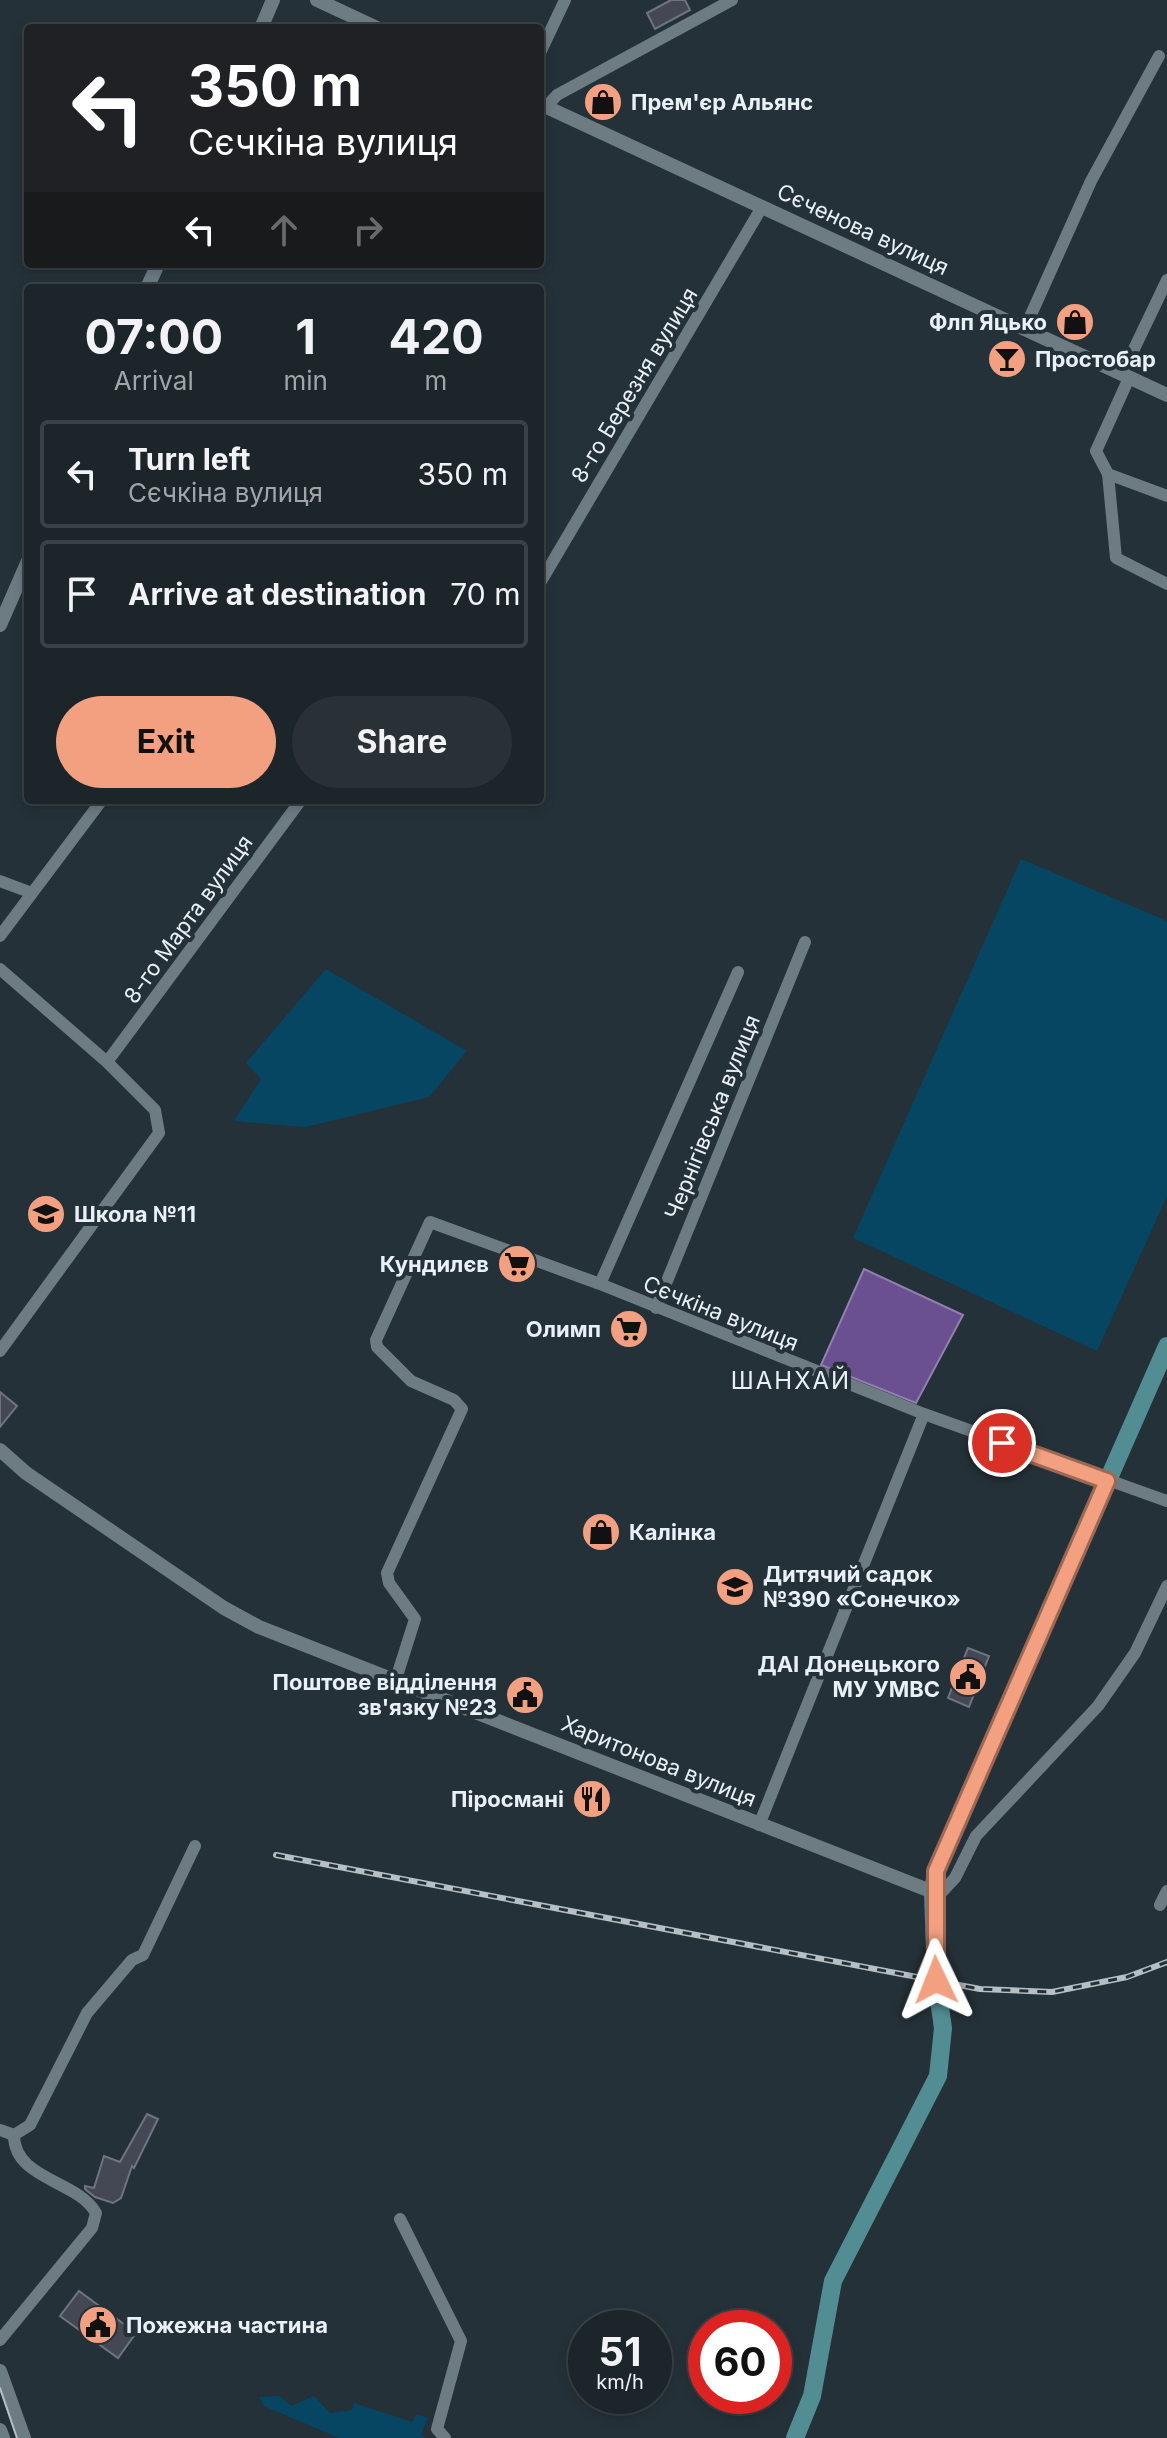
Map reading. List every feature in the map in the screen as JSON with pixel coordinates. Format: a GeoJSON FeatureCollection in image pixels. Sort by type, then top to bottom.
{"type":"FeatureCollection","features":[{"type":"Feature","properties":{"kind":"main road"},"geometry":{"type":"LineString","coordinates":[[795,2438],[812,2396],[833,2281],[844,2253],[930,2094],[940,2067],[943,2028],[936,1980],[933,1892],[936,1871],[1167,1346]]}},
{"type":"Feature","properties":{"kind":"street"},"geometry":{"type":"LineString","coordinates":[[263,24],[273,0]]}},
{"type":"Feature","properties":{"kind":"street"},"geometry":{"type":"LineString","coordinates":[[317,0],[368,24]]}},
{"type":"Feature","properties":{"kind":"street"},"geometry":{"type":"LineString","coordinates":[[544,45],[565,0]]}},
{"type":"Feature","properties":{"kind":"street"},"geometry":{"type":"LineString","coordinates":[[544,104],[732,0]]}},
{"type":"Feature","properties":{"kind":"street"},"geometry":{"type":"LineString","coordinates":[[1025,328],[1091,181],[1159,56]]}},
{"type":"Feature","properties":{"kind":"street","name":"Сєченова вулиця"},"geometry":{"type":"LineString","coordinates":[[544,105],[1167,395]]}},
{"type":"Feature","properties":{"kind":"street","name":"8-го Березня вулиця"},"geometry":{"type":"LineString","coordinates":[[544,576],[762,207]]}},
{"type":"Feature","properties":{"kind":"street"},"geometry":{"type":"LineString","coordinates":[[1167,280],[1096,451],[1108,474],[1116,558],[1167,584]]}},
{"type":"Feature","properties":{"kind":"street"},"geometry":{"type":"LineString","coordinates":[[1108,474],[1167,496]]}},
{"type":"Feature","properties":{"kind":"street"},"geometry":{"type":"LineString","coordinates":[[0,625],[24,570]]}},
{"type":"Feature","properties":{"kind":"street"},"geometry":{"type":"LineString","coordinates":[[0,936],[99,804]]}},
{"type":"Feature","properties":{"kind":"street","name":"8-го Марта вулиця"},"geometry":{"type":"LineString","coordinates":[[107,1062],[298,804]]}},
{"type":"Feature","properties":{"kind":"street"},"geometry":{"type":"LineString","coordinates":[[0,881],[32,893]]}},
{"type":"Feature","properties":{"kind":"street","name":"Чернігівська вулиця"},"geometry":{"type":"LineString","coordinates":[[656,1308],[805,942]]}},
{"type":"Feature","properties":{"kind":"street"},"geometry":{"type":"LineString","coordinates":[[0,969],[107,1062],[155,1110],[159,1133],[0,1351]]}},
{"type":"Feature","properties":{"kind":"street","name":"Чернігівська вулиця"},"geometry":{"type":"LineString","coordinates":[[600,1284],[738,972]]}},
{"type":"Feature","properties":{"kind":"street","name":"Сєчкіна вулиця"},"geometry":{"type":"LineString","coordinates":[[396,1679],[415,1619],[389,1583],[387,1573],[462,1409],[454,1400],[411,1381],[383,1355],[376,1340],[430,1222],[600,1284],[924,1414],[1167,1501]]}},
{"type":"Feature","properties":{"kind":"street"},"geometry":{"type":"LineString","coordinates":[[759,1825],[924,1414]]}},
{"type":"Feature","properties":{"kind":"street","name":"Харитонова вулиця"},"geometry":{"type":"LineString","coordinates":[[0,1450],[26,1473],[224,1608],[259,1627],[933,1892]]}},
{"type":"Feature","properties":{"kind":"street"},"geometry":{"type":"LineString","coordinates":[[933,1892],[941,1893],[955,1878],[984,1826],[1098,1706],[1135,1653],[1167,1586]]}},
{"type":"Feature","properties":{"kind":"street"},"geometry":{"type":"LineString","coordinates":[[14,2135],[33,2120],[87,2013],[132,1960],[143,1955],[195,1846]]}},
{"type":"Feature","properties":{"kind":"street"},"geometry":{"type":"LineString","coordinates":[[1160,1905],[1167,1891]]}},
{"type":"Feature","properties":{"kind":"street"},"geometry":{"type":"LineString","coordinates":[[0,2130],[14,2135]]}},
{"type":"Feature","properties":{"kind":"street"},"geometry":{"type":"LineString","coordinates":[[0,2340],[92,2228],[96,2213],[82,2198],[27,2164],[14,2143],[14,2135]]}},
{"type":"Feature","properties":{"kind":"street"},"geometry":{"type":"LineString","coordinates":[[400,2219],[461,2341],[437,2429],[445,2438]]}},
{"type":"Feature","properties":{"kind":"street"},"geometry":{"type":"LineString","coordinates":[[0,2371],[24,2438]]}},
{"type":"Feature","properties":{"kind":"street"},"geometry":{"type":"LineString","coordinates":[[0,2430],[3,2438]]}},
{"type":"Feature","properties":{"kind":"shaded area"},"geometry":{"type":"Polygon","coordinates":[[[1021,859],[1167,921],[1167,1196],[1097,1351],[853,1238],[1021,859]]]}},
{"type":"Feature","properties":{"kind":"shaded area"},"geometry":{"type":"Polygon","coordinates":[[[326,969],[467,1051],[429,1097],[306,1127],[234,1121],[261,1079],[246,1063],[326,969]]]}},
{"type":"Feature","properties":{"kind":"shaded area"},"geometry":{"type":"Polygon","coordinates":[[[864,1269],[963,1315],[916,1403],[821,1365],[864,1269]]]}},
{"type":"Feature","properties":{"kind":"shaded area"},"geometry":{"type":"Polygon","coordinates":[[[280,2396],[291,2406],[314,2396],[330,2413],[352,2410],[354,2403],[412,2422],[417,2414],[428,2418],[421,2434],[425,2438],[339,2438],[264,2406],[259,2397],[280,2396]]]}},
{"type":"Feature","properties":{"kind":"building"},"geometry":{"type":"Polygon","coordinates":[[[671,0],[685,0],[690,10],[655,29],[647,13],[671,0]]]}},
{"type":"Feature","properties":{"kind":"building"},"geometry":{"type":"Polygon","coordinates":[[[0,1392],[17,1406],[0,1427],[0,1392]]]}},
{"type":"Feature","properties":{"kind":"building","name":"ДАІ Донецького МУ УМВС"},"geometry":{"type":"Polygon","coordinates":[[[968,1648],[989,1656],[969,1707],[948,1698],[968,1648]]]}},
{"type":"Feature","properties":{"kind":"building"},"geometry":{"type":"Polygon","coordinates":[[[147,2114],[158,2119],[134,2168],[132,2166],[121,2198],[113,2203],[95,2197],[85,2186],[94,2188],[104,2156],[120,2162],[147,2114]]]}},
{"type":"Feature","properties":{"kind":"building","name":"Пожежна частина"},"geometry":{"type":"Polygon","coordinates":[[[79,2291],[136,2333],[118,2358],[60,2316],[79,2291]]]}},
{"type":"Feature","properties":{"kind":"tram line"},"geometry":{"type":"LineString","coordinates":[[0,2388],[17,2438]]}},
{"type":"Feature","properties":{"kind":"railway"},"geometry":{"type":"LineString","coordinates":[[276,1855],[980,1989],[1052,1992],[1127,1977],[1167,1962]]}},
{"type":"Feature","properties":{"kind":"place","name":"Прем'єр Альянс"},"geometry":{"type":"Point","coordinates":[603,102]}},
{"type":"Feature","properties":{"kind":"place","name":"Флп Яцько"},"geometry":{"type":"Point","coordinates":[1075,322]}},
{"type":"Feature","properties":{"kind":"place","name":"Простобар"},"geometry":{"type":"Point","coordinates":[1007,359]}},
{"type":"Feature","properties":{"kind":"place","name":"Школа №11"},"geometry":{"type":"Point","coordinates":[46,1214]}},
{"type":"Feature","properties":{"kind":"place","name":"Кундилєв"},"geometry":{"type":"Point","coordinates":[517,1264]}},
{"type":"Feature","properties":{"kind":"place","name":"Олимп"},"geometry":{"type":"Point","coordinates":[629,1329]}},
{"type":"Feature","properties":{"kind":"place","name":"Калінка"},"geometry":{"type":"Point","coordinates":[601,1532]}},
{"type":"Feature","properties":{"kind":"place","name":"Дитячий садок №390 «Сонечко»"},"geometry":{"type":"Point","coordinates":[735,1587]}},
{"type":"Feature","properties":{"kind":"place","name":"ДАІ Донецького МУ УМВС"},"geometry":{"type":"Point","coordinates":[968,1677]}},
{"type":"Feature","properties":{"kind":"place","name":"Поштове відділення зв'язку №23"},"geometry":{"type":"Point","coordinates":[525,1695]}},
{"type":"Feature","properties":{"kind":"place","name":"Піросмані"},"geometry":{"type":"Point","coordinates":[592,1799]}},
{"type":"Feature","properties":{"kind":"place","name":"Пожежна частина"},"geometry":{"type":"Point","coordinates":[98,2325]}},
{"type":"Feature","properties":{"kind":"district","name":"ШАНХАЙ"},"geometry":{"type":"Point","coordinates":[791,1380]}},
{"type":"Feature","properties":{"kind":"route"},"geometry":{"type":"LineString","coordinates":[[936,1980],[933,1892],[936,1871],[1107,1481],[1002,1443]]}}]}
